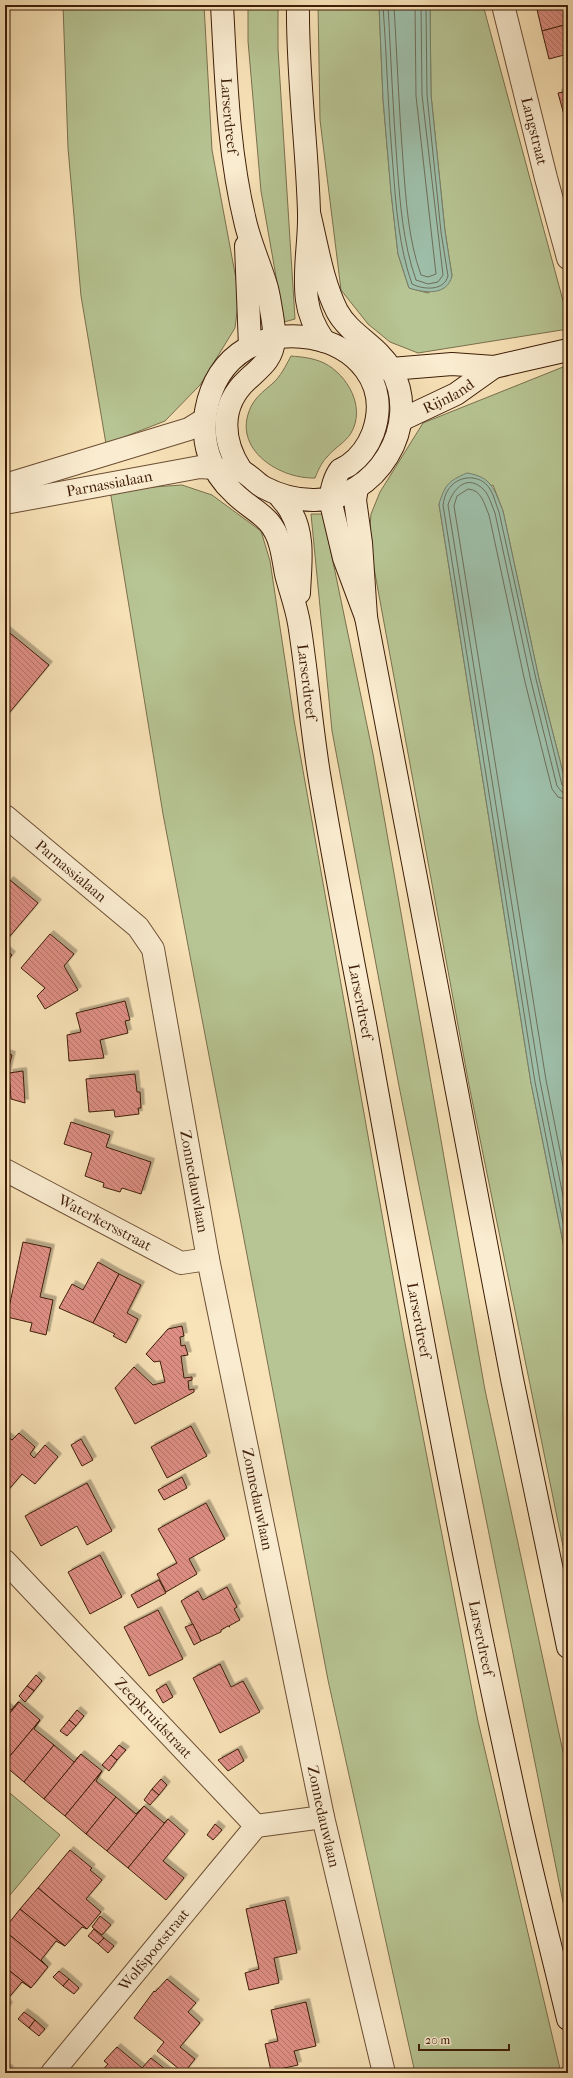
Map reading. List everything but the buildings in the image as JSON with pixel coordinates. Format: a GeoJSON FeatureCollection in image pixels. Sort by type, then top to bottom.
{"type":"FeatureCollection","features":[{"type":"Feature","properties":{"kind":"main road","name":"Larserdreef"},"geometry":{"type":"LineString","coordinates":[[222,5],[229,130],[246,225],[250,346]]}},
{"type":"Feature","properties":{"kind":"main road"},"geometry":{"type":"LineString","coordinates":[[298,5],[298,36],[309,213],[305,279],[307,300],[313,324],[324,341]]}},
{"type":"Feature","properties":{"kind":"main road","name":"Langstraat"},"geometry":{"type":"LineString","coordinates":[[503,5],[546,178],[568,258]]}},
{"type":"Feature","properties":{"kind":"main road"},"geometry":{"type":"LineString","coordinates":[[275,337],[273,349],[267,362],[246,380],[236,393],[229,408],[226,424],[227,441],[232,456],[241,470],[252,480],[278,494],[295,498],[330,499],[356,488],[376,472],[393,447],[401,420],[399,394],[391,369],[381,356],[347,326],[328,293],[309,213]]}},
{"type":"Feature","properties":{"kind":"main road","name":"Larserdreef"},"geometry":{"type":"LineString","coordinates":[[246,225],[267,287],[275,337]]}},
{"type":"Feature","properties":{"kind":"main road","name":"Larserdreef"},"geometry":{"type":"LineString","coordinates":[[363,367],[339,347],[324,341],[300,336],[275,337],[262,340],[235,356],[214,384],[205,419],[205,445],[214,468],[233,493],[259,511],[270,521],[279,539],[298,618],[319,771],[427,1370],[514,1795],[568,2019]]}},
{"type":"Feature","properties":{"kind":"main road","name":"Rijnland"},"geometry":{"type":"LineString","coordinates":[[363,367],[391,369],[452,364],[494,367],[568,350]]}},
{"type":"Feature","properties":{"kind":"main road"},"geometry":{"type":"LineString","coordinates":[[363,367],[375,391],[377,417],[374,430],[361,454],[340,471],[330,499],[344,558],[366,617]]}},
{"type":"Feature","properties":{"kind":"main road","name":"Rijnland"},"geometry":{"type":"LineString","coordinates":[[401,420],[456,394],[494,367]]}},
{"type":"Feature","properties":{"kind":"main road","name":"Parnassialaan"},"geometry":{"type":"LineString","coordinates":[[5,485],[188,429],[205,419]]}},
{"type":"Feature","properties":{"kind":"main road","name":"Parnassialaan"},"geometry":{"type":"LineString","coordinates":[[5,503],[200,467],[241,470]]}},
{"type":"Feature","properties":{"kind":"main road"},"geometry":{"type":"LineString","coordinates":[[356,488],[355,500],[361,543],[366,617],[512,1379],[568,1647]]}},
{"type":"Feature","properties":{"kind":"main road","name":"Larserdreef"},"geometry":{"type":"LineString","coordinates":[[278,494],[292,512],[297,528],[300,549],[298,618]]}},
{"type":"Feature","properties":{"kind":"main road","name":"Parnassialaan"},"geometry":{"type":"LineString","coordinates":[[5,816],[138,927]]}},
{"type":"Feature","properties":{"kind":"main road","name":"Zonnedauwlaan"},"geometry":{"type":"LineString","coordinates":[[138,927],[153,949],[208,1259],[323,1817],[384,2073]]}},
{"type":"Feature","properties":{"kind":"main road","name":"Waterkersstraat"},"geometry":{"type":"LineString","coordinates":[[5,1170],[181,1263],[208,1259]]}},
{"type":"Feature","properties":{"kind":"main road","name":"Zeepkruidstraat"},"geometry":{"type":"LineString","coordinates":[[5,1561],[256,1826]]}},
{"type":"Feature","properties":{"kind":"main road"},"geometry":{"type":"LineString","coordinates":[[256,1826],[323,1817]]}},
{"type":"Feature","properties":{"kind":"main road","name":"Wolfspootstraat"},"geometry":{"type":"LineString","coordinates":[[52,2073],[256,1826]]}},
{"type":"Feature","properties":{"kind":"shaded area"},"geometry":{"type":"Polygon","coordinates":[[[63,5],[204,5],[212,150],[239,295],[235,328],[200,385],[165,421],[106,444],[81,296],[68,148],[63,5]]]}},
{"type":"Feature","properties":{"kind":"shaded area"},"geometry":{"type":"Polygon","coordinates":[[[248,5],[278,5],[278,49],[295,319],[284,322],[261,191],[248,41],[248,5]]]}},
{"type":"Feature","properties":{"kind":"shaded area"},"geometry":{"type":"Polygon","coordinates":[[[318,5],[379,5],[383,99],[398,254],[409,288],[428,293],[452,276],[445,231],[431,95],[430,5],[483,5],[568,319],[568,329],[418,353],[390,342],[368,324],[341,290],[320,120],[318,5]]]}},
{"type":"Feature","properties":{"kind":"shaded area"},"geometry":{"type":"Polygon","coordinates":[[[291,356],[316,360],[333,368],[347,384],[355,403],[355,423],[351,433],[346,440],[325,459],[315,478],[300,477],[286,473],[272,466],[260,457],[252,446],[247,433],[247,419],[253,403],[259,395],[278,378],[291,356]]]}},
{"type":"Feature","properties":{"kind":"shaded area"},"geometry":{"type":"Polygon","coordinates":[[[568,365],[568,792],[539,679],[503,511],[493,485],[439,504],[531,1083],[568,1267],[568,1571],[469,1085],[369,541],[371,514],[380,492],[423,423],[568,365]]]}},
{"type":"Feature","properties":{"kind":"shaded area"},"geometry":{"type":"Polygon","coordinates":[[[182,485],[212,495],[261,531],[270,561],[294,720],[404,1338],[478,1721],[561,2073],[415,2073],[328,1680],[163,814],[110,490],[182,485]]]}},
{"type":"Feature","properties":{"kind":"shaded area"},"geometry":{"type":"Polygon","coordinates":[[[311,514],[323,514],[373,754],[485,1390],[568,1775],[568,1927],[399,1086],[332,731],[311,514]]]}},
{"type":"Feature","properties":{"kind":"shaded area"},"geometry":{"type":"Polygon","coordinates":[[[5,1789],[60,1835],[5,1901],[5,1789]]]}},
{"type":"Feature","properties":{"kind":"water"},"geometry":{"type":"Polygon","coordinates":[[[379,5],[430,5],[431,95],[445,231],[452,276],[445,287],[440,290],[428,292],[409,288],[398,254],[383,99],[379,5]]]}},
{"type":"Feature","properties":{"kind":"water"},"geometry":{"type":"Polygon","coordinates":[[[467,473],[482,478],[491,485],[503,511],[539,679],[568,792],[568,1267],[531,1083],[439,504],[443,492],[448,484],[467,473]]]}}]}
